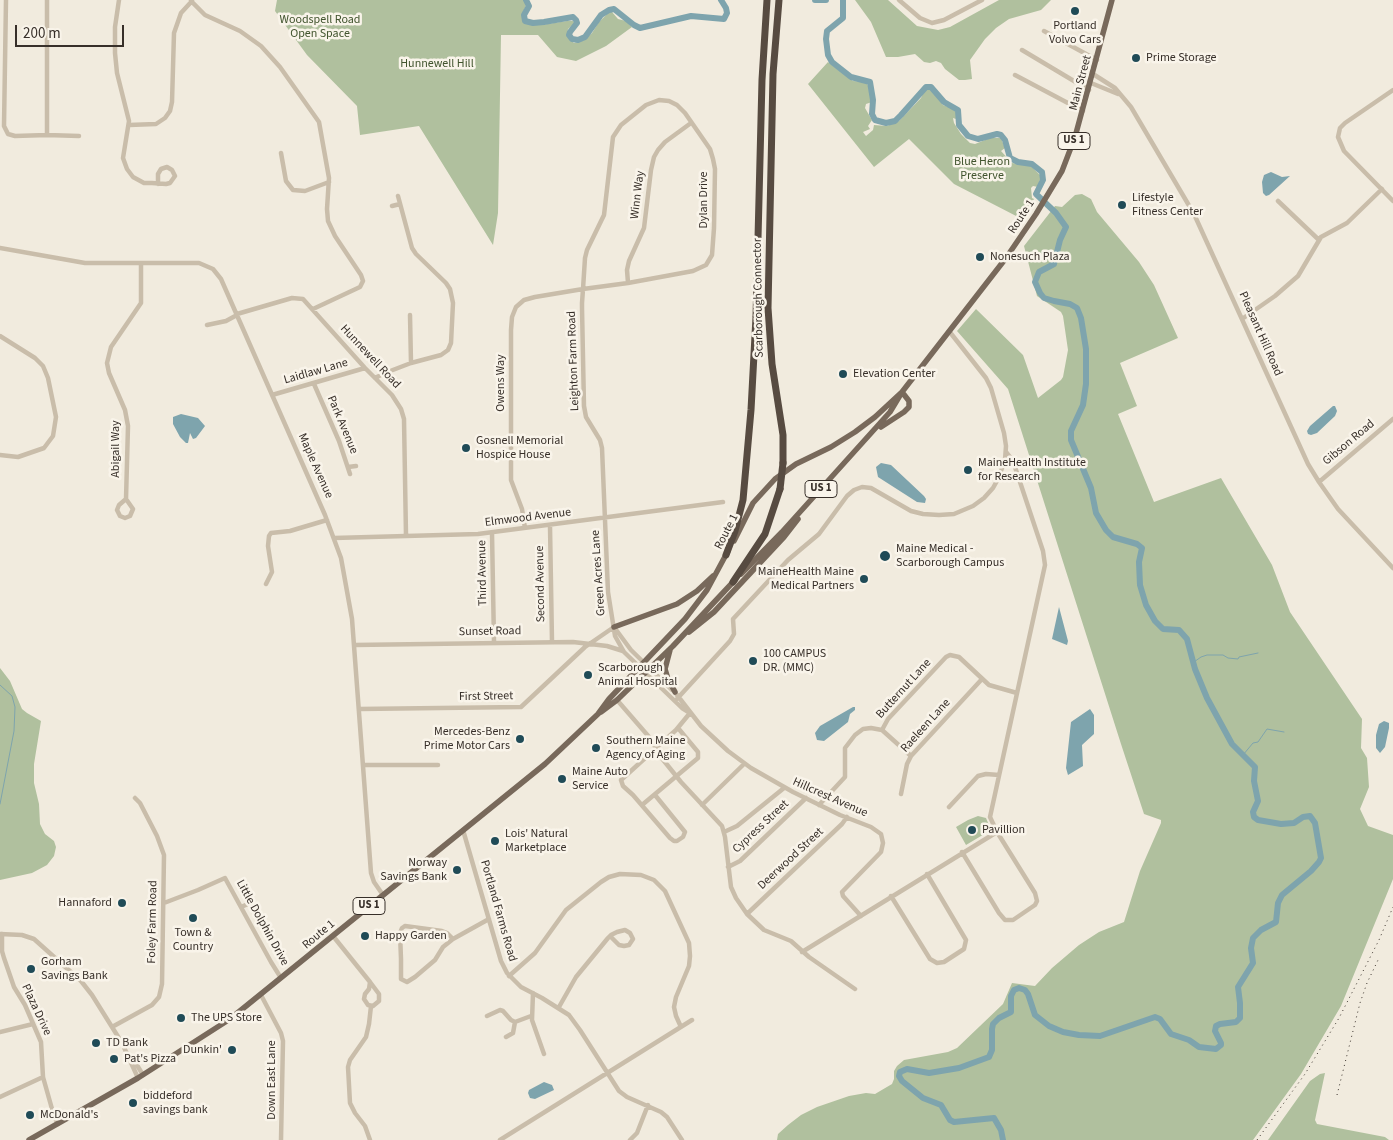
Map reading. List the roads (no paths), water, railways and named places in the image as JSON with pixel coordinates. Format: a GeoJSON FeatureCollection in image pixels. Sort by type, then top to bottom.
{"type":"FeatureCollection","features":[{"type":"Feature","properties":{"kind":"highway","name":"Scarborough Connector"},"geometry":{"type":"LineString","coordinates":[[726,555],[735,531],[743,500],[752,410],[762,80],[767,0]]}},
{"type":"Feature","properties":{"kind":"highway","name":"Scarborough Connector"},"geometry":{"type":"LineString","coordinates":[[733,582],[765,534],[780,489],[783,463],[783,435],[770,349],[768,308],[773,74],[778,0]]}},
{"type":"Feature","properties":{"kind":"main road","name":"Main Street"},"geometry":{"type":"LineString","coordinates":[[1048,195],[1065,163],[1083,111],[1112,0]]}},
{"type":"Feature","properties":{"kind":"main road","name":"Route 1"},"geometry":{"type":"LineString","coordinates":[[28,1140],[141,1076],[214,1030],[261,995],[550,760],[599,713],[617,700],[673,646],[867,439],[890,412],[902,392],[1006,258],[1048,195]]}},
{"type":"Feature","properties":{"kind":"main road","name":"Route 1"},"geometry":{"type":"LineString","coordinates":[[599,713],[609,699],[697,604],[721,567],[753,503],[769,485],[796,464],[831,447],[855,432],[875,417],[902,392]]}},
{"type":"Feature","properties":{"kind":"main road"},"geometry":{"type":"LineString","coordinates":[[867,439],[909,407],[910,401],[902,392]]}},
{"type":"Feature","properties":{"kind":"main road"},"geometry":{"type":"LineString","coordinates":[[681,637],[701,624],[719,607],[784,537],[817,493]]}},
{"type":"Feature","properties":{"kind":"main road"},"geometry":{"type":"LineString","coordinates":[[614,626],[665,609],[685,600],[704,585],[721,567]]}},
{"type":"Feature","properties":{"kind":"main road"},"geometry":{"type":"LineString","coordinates":[[673,646],[667,657],[666,669],[676,697]]}},
{"type":"Feature","properties":{"kind":"street"},"geometry":{"type":"LineString","coordinates":[[6,0],[3,90],[4,126],[6,132],[15,136],[79,136]]}},
{"type":"Feature","properties":{"kind":"street"},"geometry":{"type":"LineString","coordinates":[[47,0],[47,136]]}},
{"type":"Feature","properties":{"kind":"street"},"geometry":{"type":"LineString","coordinates":[[118,0],[114,27],[114,53],[129,125],[123,154],[127,169],[133,177],[140,181],[158,184],[169,184],[175,176],[172,170],[166,167],[161,169],[158,174],[158,184]]}},
{"type":"Feature","properties":{"kind":"street"},"geometry":{"type":"LineString","coordinates":[[900,0],[920,18],[932,23],[944,20],[982,0]]}},
{"type":"Feature","properties":{"kind":"street"},"geometry":{"type":"LineString","coordinates":[[906,6],[911,0]]}},
{"type":"Feature","properties":{"kind":"street"},"geometry":{"type":"LineString","coordinates":[[129,125],[156,124],[165,118],[170,111],[172,102],[174,33],[181,13],[192,1],[206,15],[240,31],[261,46],[312,110],[322,129],[329,182],[328,221],[335,236],[363,281],[360,286],[313,309]]}},
{"type":"Feature","properties":{"kind":"street"},"geometry":{"type":"LineString","coordinates":[[1044,31],[1097,60]]}},
{"type":"Feature","properties":{"kind":"street","name":"Pleasant Hill Road"},"geometry":{"type":"LineString","coordinates":[[1022,50],[1090,87],[1114,92],[1122,97]]}},
{"type":"Feature","properties":{"kind":"street","name":"Pleasant Hill Road"},"geometry":{"type":"LineString","coordinates":[[1094,74],[1109,84],[1135,113],[1194,214],[1306,459],[1319,482],[1338,509],[1393,568]]}},
{"type":"Feature","properties":{"kind":"street"},"geometry":{"type":"LineString","coordinates":[[1015,75],[1083,111]]}},
{"type":"Feature","properties":{"kind":"street"},"geometry":{"type":"LineString","coordinates":[[1393,90],[1350,119],[1340,130],[1338,138],[1340,145],[1350,158],[1393,201]]}},
{"type":"Feature","properties":{"kind":"street","name":"Dylan Drive"},"geometry":{"type":"LineString","coordinates":[[659,100],[674,103],[691,123],[710,149],[714,164],[714,228],[711,259],[706,265],[693,271],[583,289],[586,254],[601,224],[606,206],[612,143],[616,131],[624,122],[646,105],[659,100]]}},
{"type":"Feature","properties":{"kind":"street","name":"Winn Way"},"geometry":{"type":"LineString","coordinates":[[628,283],[627,270],[629,261],[644,228],[654,157],[665,142],[691,123]]}},
{"type":"Feature","properties":{"kind":"street"},"geometry":{"type":"LineString","coordinates":[[281,153],[285,178],[293,190],[304,191],[329,182]]}},
{"type":"Feature","properties":{"kind":"street"},"geometry":{"type":"LineString","coordinates":[[1242,319],[1275,296],[1298,276],[1319,240],[1348,223],[1382,189]]}},
{"type":"Feature","properties":{"kind":"street"},"geometry":{"type":"LineString","coordinates":[[376,378],[385,372],[411,363],[438,357],[448,350],[451,343],[453,298],[449,285],[412,248],[398,196]]}},
{"type":"Feature","properties":{"kind":"street"},"geometry":{"type":"LineString","coordinates":[[1278,201],[1319,240]]}},
{"type":"Feature","properties":{"kind":"street"},"geometry":{"type":"LineString","coordinates":[[392,206],[400,204]]}},
{"type":"Feature","properties":{"kind":"street","name":"Maple Avenue"},"geometry":{"type":"LineString","coordinates":[[0,248],[85,263],[195,262],[215,271],[221,279],[327,520],[334,538],[348,590],[354,645],[371,873],[374,882],[383,895]]}},
{"type":"Feature","properties":{"kind":"street","name":"Abigail Way"},"geometry":{"type":"LineString","coordinates":[[126,499],[128,422],[107,363],[111,347],[141,303],[141,263]]}},
{"type":"Feature","properties":{"kind":"street","name":"Leighton Farm Road"},"geometry":{"type":"LineString","coordinates":[[583,289],[585,413],[602,445],[605,518]]}},
{"type":"Feature","properties":{"kind":"street","name":"Owens Way"},"geometry":{"type":"LineString","coordinates":[[525,528],[522,509],[510,480],[512,317],[516,307],[524,300],[583,289]]}},
{"type":"Feature","properties":{"kind":"street","name":"Hunnewell Road"},"geometry":{"type":"LineString","coordinates":[[237,314],[298,298],[305,301],[392,395],[404,417],[406,536]]}},
{"type":"Feature","properties":{"kind":"street"},"geometry":{"type":"LineString","coordinates":[[207,325],[226,321],[237,314]]}},
{"type":"Feature","properties":{"kind":"street"},"geometry":{"type":"LineString","coordinates":[[410,315],[411,363]]}},
{"type":"Feature","properties":{"kind":"street"},"geometry":{"type":"LineString","coordinates":[[676,697],[730,641],[734,634],[733,619],[790,558],[819,534],[850,493],[862,487],[871,488],[917,513],[939,516],[954,514],[973,506],[989,492],[999,477],[1004,464],[1006,452],[1004,433],[988,382],[949,331]]}},
{"type":"Feature","properties":{"kind":"street"},"geometry":{"type":"LineString","coordinates":[[0,336],[36,358],[43,366],[48,378],[56,417],[53,436],[44,448],[18,457],[0,455]]}},
{"type":"Feature","properties":{"kind":"street","name":"Laidlaw Lane"},"geometry":{"type":"LineString","coordinates":[[272,395],[365,368]]}},
{"type":"Feature","properties":{"kind":"street","name":"Park Avenue"},"geometry":{"type":"LineString","coordinates":[[314,384],[350,474]]}},
{"type":"Feature","properties":{"kind":"street","name":"Gibson Road"},"geometry":{"type":"LineString","coordinates":[[1319,482],[1393,419]]}},
{"type":"Feature","properties":{"kind":"street"},"geometry":{"type":"LineString","coordinates":[[962,852],[1002,917],[1007,921],[1013,920],[1036,903],[1033,890],[997,832],[990,814],[1044,571],[1044,558],[1013,461],[1006,452]]}},
{"type":"Feature","properties":{"kind":"street"},"geometry":{"type":"LineString","coordinates":[[348,466],[356,466]]}},
{"type":"Feature","properties":{"kind":"street","name":"Elmwood Avenue"},"geometry":{"type":"LineString","coordinates":[[334,538],[492,533],[723,502]]}},
{"type":"Feature","properties":{"kind":"street","name":"Green Acres Lane"},"geometry":{"type":"LineString","coordinates":[[605,518],[608,592],[615,636],[624,652],[642,665]]}},
{"type":"Feature","properties":{"kind":"street"},"geometry":{"type":"LineString","coordinates":[[266,584],[272,572],[268,546],[271,533],[290,531],[327,520]]}},
{"type":"Feature","properties":{"kind":"street","name":"Second Avenue"},"geometry":{"type":"LineString","coordinates":[[550,526],[552,642]]}},
{"type":"Feature","properties":{"kind":"street","name":"Third Avenue"},"geometry":{"type":"LineString","coordinates":[[492,533],[494,642]]}},
{"type":"Feature","properties":{"kind":"street","name":"Green Acres Lane"},"geometry":{"type":"LineString","coordinates":[[614,626],[626,645],[647,670]]}},
{"type":"Feature","properties":{"kind":"street","name":"First Street"},"geometry":{"type":"LineString","coordinates":[[359,710],[521,707],[590,643],[614,626]]}},
{"type":"Feature","properties":{"kind":"street"},"geometry":{"type":"LineString","coordinates":[[602,634],[607,646]]}},
{"type":"Feature","properties":{"kind":"street","name":"Sunset Road"},"geometry":{"type":"LineString","coordinates":[[354,645],[552,642],[590,643],[624,652]]}},
{"type":"Feature","properties":{"kind":"street","name":"Butternut Lane"},"geometry":{"type":"LineString","coordinates":[[882,730],[888,719],[948,656],[954,655],[959,658],[991,686],[1017,693]]}},
{"type":"Feature","properties":{"kind":"street","name":"Hillcrest Avenue"},"geometry":{"type":"LineString","coordinates":[[647,670],[676,697]]}},
{"type":"Feature","properties":{"kind":"street","name":"Hillcrest Avenue"},"geometry":{"type":"LineString","coordinates":[[647,670],[676,697],[682,708],[690,713],[701,726],[744,764],[784,788],[875,829],[881,834],[884,841],[879,854],[842,892],[843,896],[861,916]]}},
{"type":"Feature","properties":{"kind":"street","name":"Raeleen Lane"},"geometry":{"type":"LineString","coordinates":[[901,794],[907,764],[911,756],[982,679]]}},
{"type":"Feature","properties":{"kind":"street"},"geometry":{"type":"LineString","coordinates":[[617,700],[650,738],[660,756],[677,777],[719,823],[724,832],[733,894],[748,914],[764,930],[788,939],[802,952],[855,989]]}},
{"type":"Feature","properties":{"kind":"street"},"geometry":{"type":"LineString","coordinates":[[655,795],[685,832],[679,840],[672,841],[642,805],[623,786],[621,780],[678,728],[690,713]]}},
{"type":"Feature","properties":{"kind":"street"},"geometry":{"type":"LineString","coordinates":[[642,805],[698,759],[698,752],[678,728]]}},
{"type":"Feature","properties":{"kind":"street"},"geometry":{"type":"LineString","coordinates":[[819,805],[845,777],[844,750],[851,739],[862,729],[882,730],[911,756]]}},
{"type":"Feature","properties":{"kind":"street"},"geometry":{"type":"LineString","coordinates":[[702,805],[744,764]]}},
{"type":"Feature","properties":{"kind":"street"},"geometry":{"type":"LineString","coordinates":[[363,765],[438,765]]}},
{"type":"Feature","properties":{"kind":"street"},"geometry":{"type":"LineString","coordinates":[[948,807],[978,776],[986,774],[999,775]]}},
{"type":"Feature","properties":{"kind":"street"},"geometry":{"type":"LineString","coordinates":[[724,832],[737,826],[784,788]]}},
{"type":"Feature","properties":{"kind":"street","name":"Foley Farm Road"},"geometry":{"type":"LineString","coordinates":[[112,1027],[149,1007],[159,996],[162,980],[164,860],[162,849],[140,803],[134,798]]}},
{"type":"Feature","properties":{"kind":"street","name":"Cypress Street"},"geometry":{"type":"LineString","coordinates":[[728,867],[740,861],[806,798]]}},
{"type":"Feature","properties":{"kind":"street","name":"Deerwood Street"},"geometry":{"type":"LineString","coordinates":[[748,914],[842,824],[847,817]]}},
{"type":"Feature","properties":{"kind":"street","name":"Portland Farms Road"},"geometry":{"type":"LineString","coordinates":[[463,830],[501,961],[509,976],[518,985],[559,1008],[575,1022],[622,1094],[659,1110],[667,1117],[682,1140]]}},
{"type":"Feature","properties":{"kind":"street"},"geometry":{"type":"LineString","coordinates":[[802,952],[997,832]]}},
{"type":"Feature","properties":{"kind":"street"},"geometry":{"type":"LineString","coordinates":[[509,976],[536,953],[566,910],[601,882],[616,874],[629,873],[641,875],[654,880],[665,891],[689,943],[689,966],[676,997],[674,1007],[681,1027]]}},
{"type":"Feature","properties":{"kind":"street"},"geometry":{"type":"LineString","coordinates":[[891,896],[931,960],[939,964],[950,958],[964,949],[966,940],[927,874]]}},
{"type":"Feature","properties":{"kind":"street","name":"Little Dolphin Drive"},"geometry":{"type":"LineString","coordinates":[[164,903],[225,878],[281,978]]}},
{"type":"Feature","properties":{"kind":"street"},"geometry":{"type":"LineString","coordinates":[[241,907],[248,904]]}},
{"type":"Feature","properties":{"kind":"street"},"geometry":{"type":"LineString","coordinates":[[452,939],[447,933],[442,931],[409,926],[403,927],[400,934],[402,980],[408,981],[416,977],[435,960],[444,945],[489,919]]}},
{"type":"Feature","properties":{"kind":"street"},"geometry":{"type":"LineString","coordinates":[[559,1008],[576,977],[610,936],[619,931],[626,930],[631,934],[632,940],[629,945],[624,946],[619,945],[610,936]]}},
{"type":"Feature","properties":{"kind":"street"},"geometry":{"type":"LineString","coordinates":[[1,934],[26,936],[41,943],[84,984],[141,1076]]}},
{"type":"Feature","properties":{"kind":"street","name":"Plaza Drive"},"geometry":{"type":"LineString","coordinates":[[1,934],[2,950],[14,987],[33,1024],[42,1047],[43,1077],[58,1124]]}},
{"type":"Feature","properties":{"kind":"street"},"geometry":{"type":"LineString","coordinates":[[333,936],[378,993],[380,998],[377,1003],[371,1006]]}},
{"type":"Feature","properties":{"kind":"street"},"geometry":{"type":"LineString","coordinates":[[370,982],[369,989],[364,998],[366,1003],[371,1006]]}},
{"type":"Feature","properties":{"kind":"street"},"geometry":{"type":"LineString","coordinates":[[533,993],[531,1016],[544,1054]]}},
{"type":"Feature","properties":{"kind":"street","name":"Down East Lane"},"geometry":{"type":"LineString","coordinates":[[261,995],[281,1033],[283,1041],[282,1140]]}},
{"type":"Feature","properties":{"kind":"street"},"geometry":{"type":"LineString","coordinates":[[370,1140],[366,1128],[350,1103],[348,1066],[350,1060],[366,1038],[370,1024],[371,1006]]}},
{"type":"Feature","properties":{"kind":"street"},"geometry":{"type":"LineString","coordinates":[[487,1016],[502,1010],[515,1022],[531,1016]]}},
{"type":"Feature","properties":{"kind":"street"},"geometry":{"type":"LineString","coordinates":[[500,1140],[692,1020]]}},
{"type":"Feature","properties":{"kind":"street"},"geometry":{"type":"LineString","coordinates":[[506,1037],[512,1033],[515,1022]]}},
{"type":"Feature","properties":{"kind":"street"},"geometry":{"type":"LineString","coordinates":[[0,1032],[33,1024]]}},
{"type":"Feature","properties":{"kind":"street"},"geometry":{"type":"LineString","coordinates":[[0,1097],[43,1077]]}},
{"type":"Feature","properties":{"kind":"street"},"geometry":{"type":"LineString","coordinates":[[630,1140],[637,1132],[648,1105]]}},
{"type":"Feature","properties":{"kind":"water"},"geometry":{"type":"Polygon","coordinates":[[[1271,172],[1282,177],[1290,176],[1266,196],[1263,193],[1262,182],[1264,175],[1271,172]]]}},
{"type":"Feature","properties":{"kind":"water"},"geometry":{"type":"Polygon","coordinates":[[[1335,406],[1337,411],[1335,416],[1317,433],[1308,434],[1307,431],[1310,426],[1335,406]]]}},
{"type":"Feature","properties":{"kind":"water"},"geometry":{"type":"Polygon","coordinates":[[[181,414],[198,418],[205,426],[196,438],[193,439],[190,433],[188,443],[180,437],[173,424],[173,417],[181,414]]]}},
{"type":"Feature","properties":{"kind":"water"},"geometry":{"type":"Polygon","coordinates":[[[881,463],[891,465],[924,496],[926,499],[925,503],[917,502],[878,477],[876,467],[881,463]]]}},
{"type":"Feature","properties":{"kind":"water"},"geometry":{"type":"Polygon","coordinates":[[[1059,607],[1068,641],[1067,645],[1052,639],[1059,607]]]}},
{"type":"Feature","properties":{"kind":"water"},"geometry":{"type":"Polygon","coordinates":[[[855,707],[855,710],[850,714],[848,722],[824,741],[817,740],[815,733],[820,726],[855,707]]]}},
{"type":"Feature","properties":{"kind":"water"},"geometry":{"type":"Polygon","coordinates":[[[1090,709],[1094,715],[1094,734],[1082,745],[1083,766],[1068,775],[1066,768],[1071,722],[1090,709]]]}},
{"type":"Feature","properties":{"kind":"water"},"geometry":{"type":"Polygon","coordinates":[[[1384,721],[1389,723],[1389,728],[1385,747],[1380,753],[1376,748],[1376,735],[1379,724],[1384,721]]]}},
{"type":"Feature","properties":{"kind":"water"},"geometry":{"type":"Polygon","coordinates":[[[544,1082],[552,1085],[554,1090],[535,1099],[530,1098],[529,1090],[544,1082]]]}},
{"type":"Feature","properties":{"kind":"waterway"},"geometry":{"type":"LineString","coordinates":[[526,0],[529,6],[524,15],[525,21],[533,23],[573,17],[577,23],[569,35],[572,39],[578,40],[585,37],[601,15],[609,10],[614,9],[640,28],[691,16],[724,19],[727,13],[721,0]]}},
{"type":"Feature","properties":{"kind":"waterway"},"geometry":{"type":"LineString","coordinates":[[815,0],[826,0]]}},
{"type":"Feature","properties":{"kind":"waterway"},"geometry":{"type":"LineString","coordinates":[[843,0],[843,18],[827,31],[828,55],[832,62],[851,77],[870,82],[873,100],[872,114],[875,120],[886,123],[895,121],[926,87],[931,87],[944,102],[958,110],[959,125],[968,136],[978,139],[997,134],[1001,135],[1005,140],[1010,158],[1018,162],[1032,164],[1042,172],[1043,180],[1036,194],[1056,213],[1066,227],[1060,240],[1054,264],[1039,272],[1035,282],[1044,298],[1070,304],[1077,308],[1081,318],[1086,349],[1086,384],[1083,405],[1071,431],[1071,440],[1091,488],[1096,513],[1106,530],[1113,537],[1137,544],[1142,548],[1139,562],[1140,585],[1146,605],[1155,621],[1163,629],[1179,630],[1187,639],[1195,669],[1207,698],[1232,744],[1255,767],[1254,781],[1258,801],[1253,812],[1254,817],[1258,820],[1281,824],[1294,823],[1303,817],[1310,816],[1315,823],[1321,858],[1311,871],[1282,895],[1278,903],[1276,922],[1261,930],[1253,938],[1251,948],[1253,963],[1238,987],[1240,1018],[1236,1022],[1216,1026],[1215,1031],[1221,1043],[1216,1049],[1199,1047],[1189,1040],[1171,1034],[1160,1019],[1155,1017],[1100,1036],[1063,1032],[1049,1026],[1035,1015],[1028,994],[1025,990],[1019,988],[1014,990],[1011,996],[1011,1012],[999,1018],[993,1024],[992,1050],[989,1057],[959,1068],[929,1073],[907,1069],[900,1072],[899,1076],[902,1081],[923,1098],[941,1105],[950,1120],[954,1122],[994,1118],[1001,1130],[1003,1140]]}},
{"type":"Feature","properties":{"kind":"waterway"},"geometry":{"type":"LineString","coordinates":[[1194,662],[1207,655],[1223,655],[1228,658],[1238,659],[1239,657],[1258,653]]}},
{"type":"Feature","properties":{"kind":"waterway"},"geometry":{"type":"LineString","coordinates":[[0,685],[12,696],[15,707],[14,731],[0,804]]}},
{"type":"Feature","properties":{"kind":"waterway"},"geometry":{"type":"LineString","coordinates":[[1243,755],[1253,743],[1258,742],[1267,729],[1284,732]]}},
{"type":"Feature","properties":{"kind":"railway"},"geometry":{"type":"LineString","coordinates":[[1257,1140],[1305,1074],[1339,1018],[1379,940],[1393,907]]}},
{"type":"Feature","properties":{"kind":"railway"},"geometry":{"type":"LineString","coordinates":[[1337,1095],[1360,1003],[1379,958]]}},
{"type":"Feature","properties":{"kind":"place","name":"Portland Volvo Cars"},"geometry":{"type":"Point","coordinates":[1075,11]}},
{"type":"Feature","properties":{"kind":"place","name":"Prime Storage"},"geometry":{"type":"Point","coordinates":[1136,58]}},
{"type":"Feature","properties":{"kind":"place","name":"Lifestyle Fitness Center"},"geometry":{"type":"Point","coordinates":[1122,205]}},
{"type":"Feature","properties":{"kind":"place","name":"Nonesuch Plaza"},"geometry":{"type":"Point","coordinates":[980,257]}},
{"type":"Feature","properties":{"kind":"place","name":"Elevation Center"},"geometry":{"type":"Point","coordinates":[843,374]}},
{"type":"Feature","properties":{"kind":"place","name":"Gosnell Memorial Hospice House"},"geometry":{"type":"Point","coordinates":[466,448]}},
{"type":"Feature","properties":{"kind":"place","name":"MaineHealth Institute for Research"},"geometry":{"type":"Point","coordinates":[968,470]}},
{"type":"Feature","properties":{"kind":"place","name":"Maine Medical - Scarborough Campus"},"geometry":{"type":"Point","coordinates":[885,556]}},
{"type":"Feature","properties":{"kind":"place","name":"MaineHealth Maine Medical Partners"},"geometry":{"type":"Point","coordinates":[864,579]}},
{"type":"Feature","properties":{"kind":"place","name":"100 CAMPUS DR. (MMC)"},"geometry":{"type":"Point","coordinates":[753,661]}},
{"type":"Feature","properties":{"kind":"place","name":"Scarborough Animal Hospital"},"geometry":{"type":"Point","coordinates":[588,675]}},
{"type":"Feature","properties":{"kind":"place","name":"Mercedes-Benz Prime Motor Cars"},"geometry":{"type":"Point","coordinates":[520,739]}},
{"type":"Feature","properties":{"kind":"place","name":"Southern Maine Agency of Aging"},"geometry":{"type":"Point","coordinates":[596,748]}},
{"type":"Feature","properties":{"kind":"place","name":"Maine Auto Service"},"geometry":{"type":"Point","coordinates":[562,779]}},
{"type":"Feature","properties":{"kind":"place","name":"Pavillion"},"geometry":{"type":"Point","coordinates":[972,830]}},
{"type":"Feature","properties":{"kind":"place","name":"Lois' Natural Marketplace"},"geometry":{"type":"Point","coordinates":[495,841]}},
{"type":"Feature","properties":{"kind":"place","name":"Norway Savings Bank"},"geometry":{"type":"Point","coordinates":[457,870]}},
{"type":"Feature","properties":{"kind":"place","name":"Hannaford"},"geometry":{"type":"Point","coordinates":[122,903]}},
{"type":"Feature","properties":{"kind":"place","name":"Town & Country"},"geometry":{"type":"Point","coordinates":[193,918]}},
{"type":"Feature","properties":{"kind":"place","name":"Happy Garden"},"geometry":{"type":"Point","coordinates":[365,936]}},
{"type":"Feature","properties":{"kind":"place","name":"Gorham Savings Bank"},"geometry":{"type":"Point","coordinates":[31,969]}},
{"type":"Feature","properties":{"kind":"place","name":"The UPS Store"},"geometry":{"type":"Point","coordinates":[181,1018]}},
{"type":"Feature","properties":{"kind":"place","name":"TD Bank"},"geometry":{"type":"Point","coordinates":[96,1043]}},
{"type":"Feature","properties":{"kind":"place","name":"Dunkin'"},"geometry":{"type":"Point","coordinates":[232,1050]}},
{"type":"Feature","properties":{"kind":"place","name":"Pat's Pizza"},"geometry":{"type":"Point","coordinates":[114,1059]}},
{"type":"Feature","properties":{"kind":"place","name":"biddeford savings bank"},"geometry":{"type":"Point","coordinates":[133,1103]}},
{"type":"Feature","properties":{"kind":"place","name":"McDonald's"},"geometry":{"type":"Point","coordinates":[30,1115]}},
{"type":"Feature","properties":{"kind":"park label","name":"Woodspell Road Open Space"},"geometry":{"type":"Point","coordinates":[320,27]}},
{"type":"Feature","properties":{"kind":"park label","name":"Hunnewell Hill"},"geometry":{"type":"Point","coordinates":[437,64]}},
{"type":"Feature","properties":{"kind":"park label","name":"Blue Heron Preserve"},"geometry":{"type":"Point","coordinates":[982,169]}}]}
